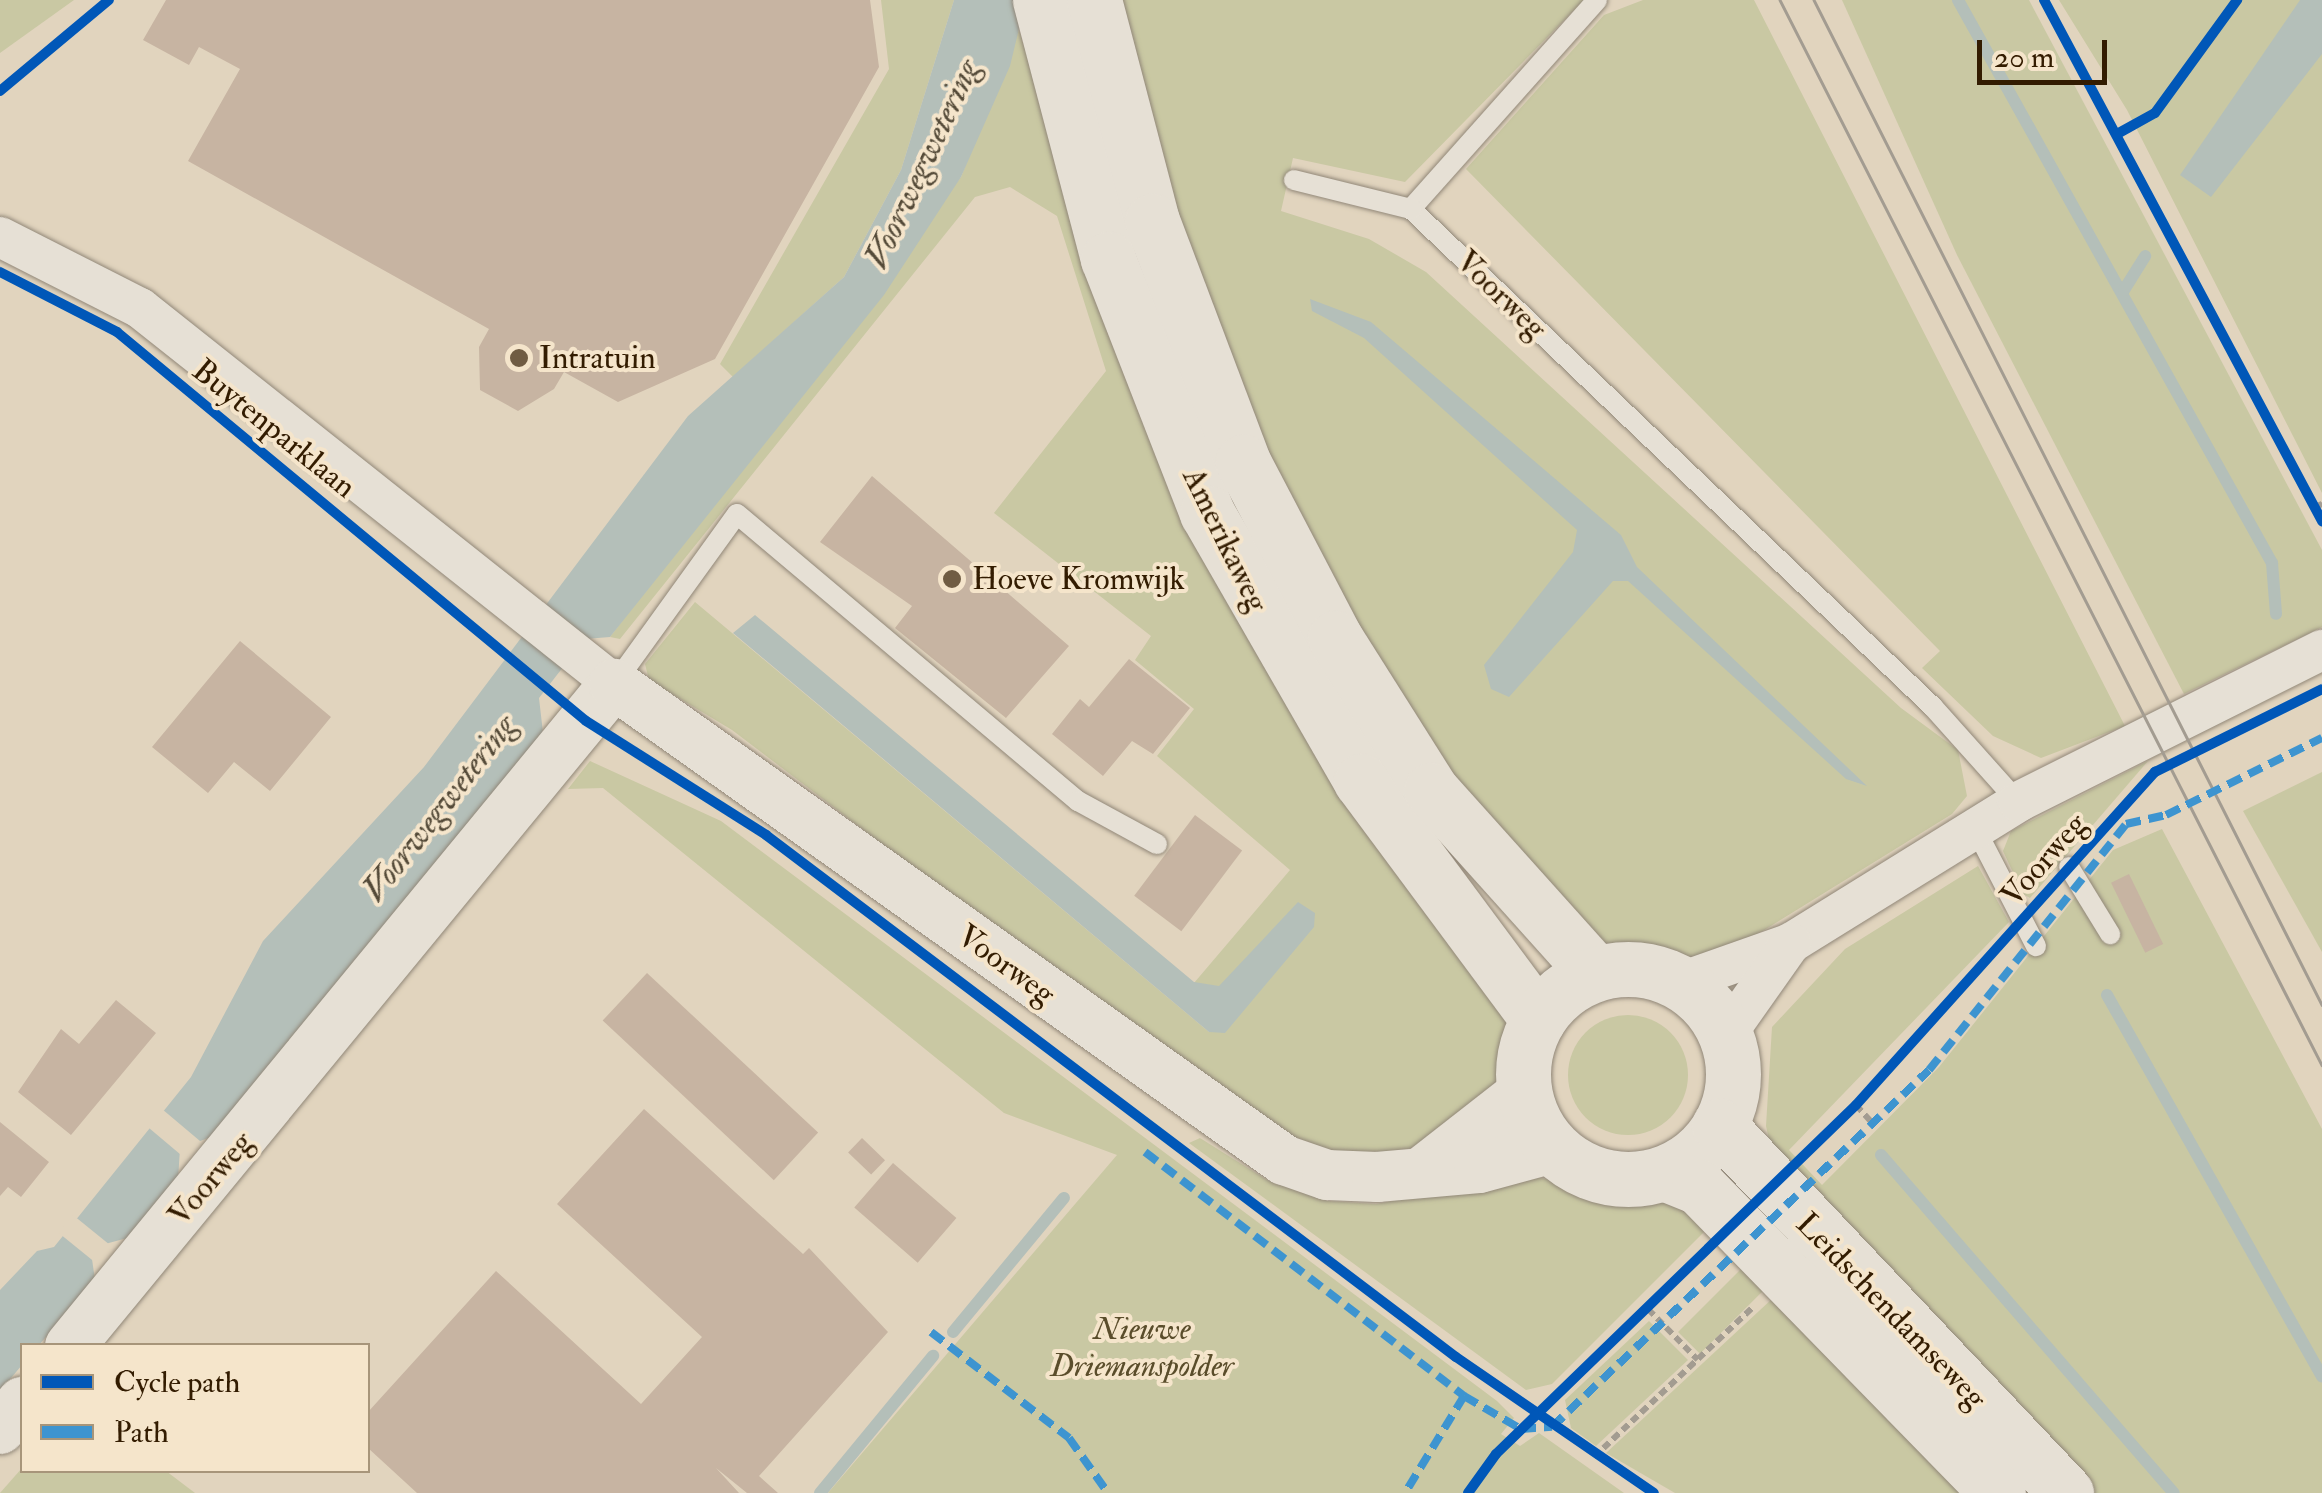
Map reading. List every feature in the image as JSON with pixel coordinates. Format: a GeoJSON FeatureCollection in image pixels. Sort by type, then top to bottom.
{"type":"FeatureCollection","features":[{"type":"Feature","properties":{"kind":"main road","name":"Amerikaweg"},"geometry":{"type":"LineString","coordinates":[[1094,0],[1152,220],[1242,462],[1334,638],[1431,790],[1595,973]]}},
{"type":"Feature","properties":{"kind":"main road","name":"Amerikaweg"},"geometry":{"type":"LineString","coordinates":[[1045,17],[1108,259],[1208,513],[1361,781],[1538,1018]]}},
{"type":"Feature","properties":{"kind":"main road"},"geometry":{"type":"LineString","coordinates":[[1639,968],[1681,982],[1726,1035],[1733,1081],[1719,1126],[1664,1173],[1613,1178],[1553,1148],[1524,1092],[1538,1018],[1595,973],[1639,968]]}},
{"type":"Feature","properties":{"kind":"main road","name":"Leidschendamseweg"},"geometry":{"type":"LineString","coordinates":[[1719,1126],[2066,1493]]}},
{"type":"Feature","properties":{"kind":"main road","name":"Leidschendamseweg"},"geometry":{"type":"LineString","coordinates":[[1664,1173],[1699,1188],[1998,1493]]}},
{"type":"Feature","properties":{"kind":"street","name":"Buytenparklaan"},"geometry":{"type":"LineString","coordinates":[[0,238],[140,308],[524,620],[606,680]]}},
{"type":"Feature","properties":{"kind":"street","name":"Voorweg"},"geometry":{"type":"LineString","coordinates":[[1681,982],[1791,943],[2018,802],[2322,650]]}},
{"type":"Feature","properties":{"kind":"street","name":"Voorweg"},"geometry":{"type":"LineString","coordinates":[[72,1343],[606,680],[1234,1130],[1327,1175],[1423,1172],[1553,1148]]}},
{"type":"Feature","properties":{"kind":"street","name":"Voorweg"},"geometry":{"type":"LineString","coordinates":[[1726,1035],[1791,943]]}},
{"type":"Feature","properties":{"kind":"street"},"geometry":{"type":"LineString","coordinates":[[1423,1172],[1524,1092]]}},
{"type":"Feature","properties":{"kind":"street"},"geometry":{"type":"LineString","coordinates":[[0,1429],[20,1404]]}},
{"type":"Feature","properties":{"kind":"lane"},"geometry":{"type":"LineString","coordinates":[[1411,210],[1597,0]]}},
{"type":"Feature","properties":{"kind":"lane","name":"Voorweg"},"geometry":{"type":"LineString","coordinates":[[1294,180],[1411,210],[1933,706],[2018,802]]}},
{"type":"Feature","properties":{"kind":"lane","name":"Voorweg"},"geometry":{"type":"LineString","coordinates":[[606,680],[738,514],[1078,801],[1157,844]]}},
{"type":"Feature","properties":{"kind":"lane"},"geometry":{"type":"LineString","coordinates":[[1975,828],[2036,946]]}},
{"type":"Feature","properties":{"kind":"lane"},"geometry":{"type":"LineString","coordinates":[[2070,867],[2110,934]]}},
{"type":"Feature","properties":{"kind":"path"},"geometry":{"type":"LineString","coordinates":[[2306,490],[2319,505],[2322,520]]}},
{"type":"Feature","properties":{"kind":"path"},"geometry":{"type":"LineString","coordinates":[[1842,1119],[1868,1092]]}},
{"type":"Feature","properties":{"kind":"path"},"geometry":{"type":"LineString","coordinates":[[1856,1105],[1872,1123]]}},
{"type":"Feature","properties":{"kind":"path"},"geometry":{"type":"LineString","coordinates":[[1634,1322],[1660,1298]]}},
{"type":"Feature","properties":{"kind":"path"},"geometry":{"type":"LineString","coordinates":[[1594,1458],[1764,1298]]}},
{"type":"Feature","properties":{"kind":"path"},"geometry":{"type":"LineString","coordinates":[[1648,1309],[1698,1360]]}},
{"type":"Feature","properties":{"kind":"path"},"geometry":{"type":"LineString","coordinates":[[1580,1447],[1609,1466]]}},
{"type":"Feature","properties":{"kind":"green space"},"geometry":{"type":"Polygon","coordinates":[[[0,0],[74,0],[0,53],[0,0]]]}},
{"type":"Feature","properties":{"kind":"green space"},"geometry":{"type":"Polygon","coordinates":[[[881,0],[954,0],[901,170],[844,277],[733,377],[720,364],[889,69],[881,0]]]}},
{"type":"Feature","properties":{"kind":"green space"},"geometry":{"type":"Polygon","coordinates":[[[1111,0],[1584,0],[1405,182],[1293,158],[1281,211],[1369,239],[1426,272],[1901,708],[1958,750],[1967,796],[1952,814],[1724,955],[1686,962],[1586,939],[1377,679],[1208,343],[1111,0]]]}},
{"type":"Feature","properties":{"kind":"green space"},"geometry":{"type":"Polygon","coordinates":[[[1643,0],[1754,0],[2125,726],[2041,758],[1993,736],[1922,668],[1940,651],[1466,169],[1604,15],[1643,0]]]}},
{"type":"Feature","properties":{"kind":"green space"},"geometry":{"type":"Polygon","coordinates":[[[1842,0],[2029,0],[2322,550],[2322,627],[2184,694],[1957,255],[1842,0]]]}},
{"type":"Feature","properties":{"kind":"green space"},"geometry":{"type":"Polygon","coordinates":[[[2059,0],[2322,0],[2322,493],[2127,110],[2059,0]]]}},
{"type":"Feature","properties":{"kind":"green space"},"geometry":{"type":"Polygon","coordinates":[[[1019,30],[1122,357],[1512,1023],[1497,1095],[1456,1134],[1398,1152],[1331,1152],[1276,1130],[1200,1085],[732,730],[649,680],[645,664],[695,602],[1209,1032],[1298,903],[1219,987],[1194,983],[1290,870],[1157,756],[1194,709],[1135,660],[1151,636],[994,513],[1106,371],[1057,216],[1010,187],[975,197],[620,639],[610,637],[961,177],[1019,30]]]}},
{"type":"Feature","properties":{"kind":"green space","name":"Nieuwe Driemanspolder"},"geometry":{"type":"Polygon","coordinates":[[[590,761],[721,821],[1497,1401],[1514,1418],[1501,1434],[1520,1446],[1539,1433],[1624,1493],[828,1493],[1117,1155],[1004,1113],[603,788],[568,789],[590,761]]]}},
{"type":"Feature","properties":{"kind":"green space"},"geometry":{"type":"Polygon","coordinates":[[[2148,761],[2030,898],[2023,894],[2003,851],[2011,831],[2148,761]]]}},
{"type":"Feature","properties":{"kind":"green space"},"geometry":{"type":"Polygon","coordinates":[[[2322,772],[2322,952],[2243,811],[2322,772]]]}},
{"type":"Feature","properties":{"kind":"green space"},"geometry":{"type":"Polygon","coordinates":[[[2162,829],[2322,1129],[2322,1493],[2084,1493],[1771,1148],[1766,1126],[1772,1027],[1845,949],[1978,866],[2009,922],[1789,1150],[1822,1185],[1939,1067],[2113,850],[2162,829]]]}},
{"type":"Feature","properties":{"kind":"green space"},"geometry":{"type":"Polygon","coordinates":[[[1628,1015],[1651,1020],[1670,1033],[1683,1052],[1688,1075],[1683,1098],[1670,1117],[1651,1130],[1628,1135],[1605,1130],[1586,1117],[1573,1098],[1568,1075],[1573,1052],[1586,1033],[1605,1020],[1628,1015]]]}},
{"type":"Feature","properties":{"kind":"green space"},"geometry":{"type":"Polygon","coordinates":[[[1200,1138],[1267,1180],[1327,1201],[1376,1204],[1529,1176],[1669,1201],[1716,1220],[1552,1384],[1526,1390],[1189,1143],[1200,1138]]]}},
{"type":"Feature","properties":{"kind":"green space"},"geometry":{"type":"Polygon","coordinates":[[[1753,1257],[1775,1279],[1700,1354],[1678,1332],[1753,1257]]]}},
{"type":"Feature","properties":{"kind":"green space"},"geometry":{"type":"Polygon","coordinates":[[[1773,1298],[1974,1493],[1675,1493],[1606,1453],[1773,1298]]]}},
{"type":"Feature","properties":{"kind":"green space"},"geometry":{"type":"Polygon","coordinates":[[[1649,1321],[1688,1360],[1596,1446],[1571,1428],[1565,1400],[1649,1321]]]}},
{"type":"Feature","properties":{"kind":"green space"},"geometry":{"type":"Polygon","coordinates":[[[20,1470],[169,1473],[195,1493],[0,1493],[20,1470]]]}},
{"type":"Feature","properties":{"kind":"water","name":"Voorwegwetering"},"geometry":{"type":"Polygon","coordinates":[[[954,0],[1026,0],[1010,66],[961,177],[884,295],[610,637],[585,639],[539,698],[543,733],[218,1134],[180,1149],[178,1179],[131,1237],[105,1244],[92,1259],[95,1280],[41,1343],[20,1343],[20,1367],[0,1391],[0,1290],[37,1251],[54,1247],[191,1077],[263,941],[424,767],[688,416],[844,277],[901,170],[954,0]]]}},
{"type":"Feature","properties":{"kind":"water"},"geometry":{"type":"Polygon","coordinates":[[[2300,0],[2322,0],[2322,54],[2211,197],[2180,175],[2300,0]]]}},
{"type":"Feature","properties":{"kind":"water"},"geometry":{"type":"Polygon","coordinates":[[[1310,299],[1371,322],[1621,535],[1637,567],[1867,786],[1846,779],[1628,581],[1613,581],[1509,697],[1491,689],[1484,665],[1573,552],[1577,530],[1364,338],[1312,311],[1310,299]]]}},
{"type":"Feature","properties":{"kind":"water"},"geometry":{"type":"Polygon","coordinates":[[[755,615],[1194,982],[1219,986],[1298,902],[1315,913],[1314,927],[1225,1033],[1209,1032],[733,633],[755,615]]]}},
{"type":"Feature","properties":{"kind":"pier"},"geometry":{"type":"Polygon","coordinates":[[[162,1109],[200,1141],[186,1159],[147,1127],[162,1109]]]}},
{"type":"Feature","properties":{"kind":"pier"},"geometry":{"type":"Polygon","coordinates":[[[73,1215],[112,1246],[97,1264],[59,1233],[73,1215]]]}},
{"type":"Feature","properties":{"kind":"building"},"geometry":{"type":"Polygon","coordinates":[[[166,0],[870,0],[879,67],[715,359],[618,402],[564,372],[554,389],[518,411],[480,390],[479,347],[489,329],[188,161],[240,69],[199,47],[189,65],[143,40],[166,0]]]}},
{"type":"Feature","properties":{"kind":"building"},"geometry":{"type":"Polygon","coordinates":[[[872,476],[1069,646],[1006,718],[895,628],[912,606],[820,542],[872,476]]]}},
{"type":"Feature","properties":{"kind":"building"},"geometry":{"type":"Polygon","coordinates":[[[240,641],[331,717],[270,791],[234,762],[208,793],[152,747],[240,641]]]}},
{"type":"Feature","properties":{"kind":"building"},"geometry":{"type":"Polygon","coordinates":[[[1129,659],[1190,708],[1153,754],[1132,741],[1103,776],[1052,734],[1080,699],[1089,707],[1129,659]]]}},
{"type":"Feature","properties":{"kind":"building"},"geometry":{"type":"Polygon","coordinates":[[[1195,815],[1242,851],[1181,931],[1134,896],[1195,815]]]}},
{"type":"Feature","properties":{"kind":"building"},"geometry":{"type":"Polygon","coordinates":[[[2129,874],[2163,944],[2145,953],[2111,883],[2129,874]]]}},
{"type":"Feature","properties":{"kind":"building"},"geometry":{"type":"Polygon","coordinates":[[[647,973],[818,1133],[774,1180],[603,1021],[647,973]]]}},
{"type":"Feature","properties":{"kind":"building"},"geometry":{"type":"Polygon","coordinates":[[[116,1000],[156,1033],[71,1135],[18,1092],[61,1029],[79,1044],[116,1000]]]}},
{"type":"Feature","properties":{"kind":"building"},"geometry":{"type":"Polygon","coordinates":[[[644,1109],[803,1254],[809,1248],[888,1332],[759,1476],[778,1493],[747,1493],[716,1468],[739,1493],[417,1493],[370,1450],[370,1410],[496,1271],[641,1404],[702,1337],[557,1204],[644,1109]]]}},
{"type":"Feature","properties":{"kind":"building"},"geometry":{"type":"Polygon","coordinates":[[[0,1122],[49,1162],[21,1197],[8,1187],[0,1196],[0,1122]]]}},
{"type":"Feature","properties":{"kind":"building"},"geometry":{"type":"Polygon","coordinates":[[[862,1138],[885,1160],[871,1175],[848,1152],[862,1138]]]}},
{"type":"Feature","properties":{"kind":"building"},"geometry":{"type":"Polygon","coordinates":[[[893,1163],[956,1218],[918,1263],[854,1208],[893,1163]]]}},
{"type":"Feature","properties":{"kind":"waterway"},"geometry":{"type":"LineString","coordinates":[[1958,0],[2272,563],[2276,614]]}},
{"type":"Feature","properties":{"kind":"waterway"},"geometry":{"type":"LineString","coordinates":[[2124,290],[2145,256]]}},
{"type":"Feature","properties":{"kind":"waterway"},"geometry":{"type":"LineString","coordinates":[[2107,995],[2322,1377]]}},
{"type":"Feature","properties":{"kind":"waterway"},"geometry":{"type":"LineString","coordinates":[[1881,1155],[2174,1493]]}},
{"type":"Feature","properties":{"kind":"waterway"},"geometry":{"type":"LineString","coordinates":[[953,1332],[1064,1198]]}},
{"type":"Feature","properties":{"kind":"waterway"},"geometry":{"type":"LineString","coordinates":[[820,1493],[933,1356]]}},
{"type":"Feature","properties":{"kind":"tram line"},"geometry":{"type":"LineString","coordinates":[[1780,0],[2322,1065]]}},
{"type":"Feature","properties":{"kind":"tram line"},"geometry":{"type":"LineString","coordinates":[[1814,0],[2322,1005]]}},
{"type":"Feature","properties":{"kind":"marked path"},"geometry":{"type":"LineString","coordinates":[[1464,1396],[1521,1429],[1552,1427],[1929,1070],[2126,824],[2166,815],[2322,738]]}},
{"type":"Feature","properties":{"kind":"marked path"},"geometry":{"type":"LineString","coordinates":[[1145,1152],[1464,1396],[1405,1493]]}},
{"type":"Feature","properties":{"kind":"marked path"},"geometry":{"type":"LineString","coordinates":[[931,1332],[1069,1438],[1108,1493]]}},
{"type":"Feature","properties":{"kind":"cycle path"},"geometry":{"type":"LineString","coordinates":[[0,91],[109,0]]}},
{"type":"Feature","properties":{"kind":"cycle path"},"geometry":{"type":"LineString","coordinates":[[2044,0],[2322,521]]}},
{"type":"Feature","properties":{"kind":"cycle path"},"geometry":{"type":"LineString","coordinates":[[2117,134],[2155,113],[2237,0]]}},
{"type":"Feature","properties":{"kind":"cycle path"},"geometry":{"type":"LineString","coordinates":[[0,272],[117,332],[586,721],[766,835],[1456,1357],[1654,1493]]}},
{"type":"Feature","properties":{"kind":"cycle path"},"geometry":{"type":"LineString","coordinates":[[1468,1493],[1496,1454],[1856,1105],[2155,772],[2322,689]]}},
{"type":"Feature","properties":{"kind":"place","name":"Intratuin"},"geometry":{"type":"Point","coordinates":[519,358]}},
{"type":"Feature","properties":{"kind":"place","name":"Hoeve Kromwijk"},"geometry":{"type":"Point","coordinates":[952,579]}}]}
